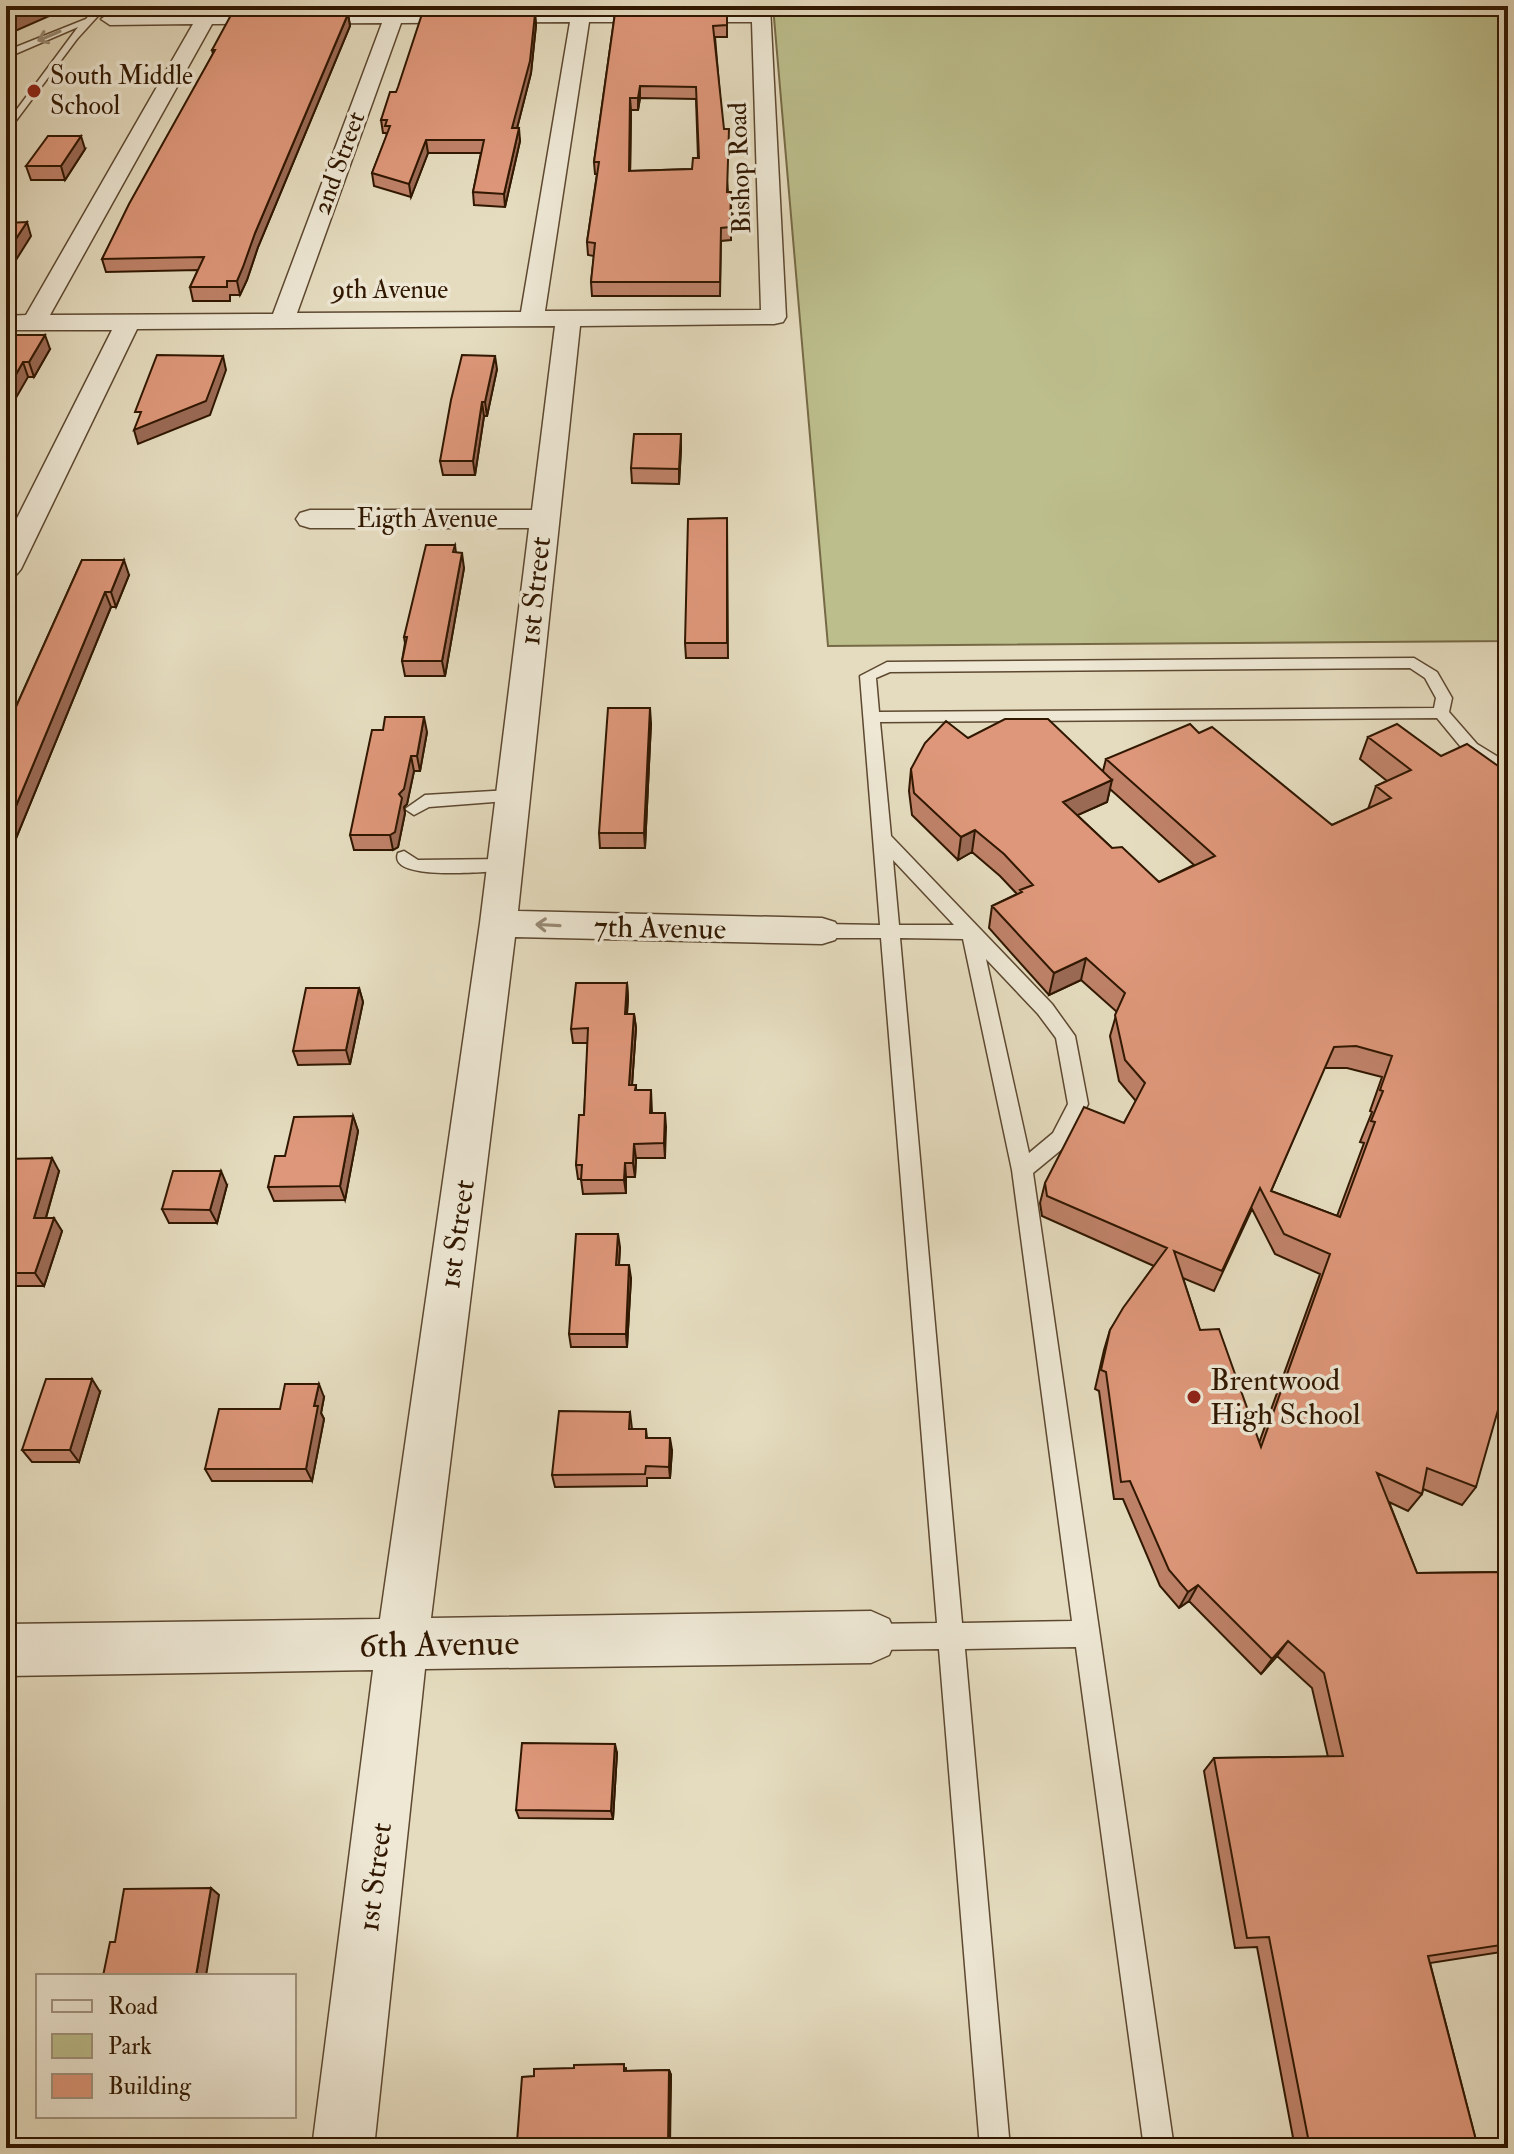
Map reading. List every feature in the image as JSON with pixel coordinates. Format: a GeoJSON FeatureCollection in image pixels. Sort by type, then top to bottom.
{"type":"FeatureCollection","features":[{"type":"Feature","properties":{"kind":"street","name":"Bishop Road"},"geometry":{"type":"LineString","coordinates":[[101,14],[581,11],[682,16],[761,11],[774,317]]}},
{"type":"Feature","properties":{"kind":"street"},"geometry":{"type":"LineString","coordinates":[[532,319],[581,11]]}},
{"type":"Feature","properties":{"kind":"street"},"geometry":{"type":"LineString","coordinates":[[34,323],[209,12]]}},
{"type":"Feature","properties":{"kind":"street","name":"2nd Street"},"geometry":{"type":"LineString","coordinates":[[282,321],[396,12]]}},
{"type":"Feature","properties":{"kind":"street","name":"9th Avenue"},"geometry":{"type":"LineString","coordinates":[[6,323],[774,317]]}},
{"type":"Feature","properties":{"kind":"street","name":"1st Street"},"geometry":{"type":"LineString","coordinates":[[343,2148],[402,1644],[498,923],[568,319]]}},
{"type":"Feature","properties":{"kind":"street"},"geometry":{"type":"LineString","coordinates":[[6,569],[13,540],[128,322]]}},
{"type":"Feature","properties":{"kind":"street","name":"Eigth Avenue"},"geometry":{"type":"LineString","coordinates":[[310,519],[543,519]]}},
{"type":"Feature","properties":{"kind":"street","name":"7th Avenue"},"geometry":{"type":"LineString","coordinates":[[498,923],[641,929],[822,931]]}},
{"type":"Feature","properties":{"kind":"street","name":"6th Avenue"},"geometry":{"type":"LineString","coordinates":[[6,1650],[871,1637]]}},
{"type":"Feature","properties":{"kind":"lane"},"geometry":{"type":"LineString","coordinates":[[6,55],[101,14]]}},
{"type":"Feature","properties":{"kind":"lane"},"geometry":{"type":"LineString","coordinates":[[6,131],[74,37],[101,14]]}},
{"type":"Feature","properties":{"kind":"lane"},"geometry":{"type":"LineString","coordinates":[[995,2148],[868,676],[887,667],[1414,663],[1431,675],[1444,698],[1441,713]]}},
{"type":"Feature","properties":{"kind":"lane"},"geometry":{"type":"LineString","coordinates":[[870,717],[1441,713],[1471,748],[1508,770]]}},
{"type":"Feature","properties":{"kind":"lane"},"geometry":{"type":"LineString","coordinates":[[414,809],[425,801],[512,796]]}},
{"type":"Feature","properties":{"kind":"lane"},"geometry":{"type":"LineString","coordinates":[[882,838],[1045,1009],[1065,1036],[1078,1104],[1060,1139],[1022,1170]]}},
{"type":"Feature","properties":{"kind":"lane"},"geometry":{"type":"LineString","coordinates":[[404,857],[406,862],[416,866],[505,865]]}},
{"type":"Feature","properties":{"kind":"lane"},"geometry":{"type":"LineString","coordinates":[[822,931],[971,932]]}},
{"type":"Feature","properties":{"kind":"lane"},"geometry":{"type":"LineString","coordinates":[[971,932],[1022,1170],[1159,2148]]}},
{"type":"Feature","properties":{"kind":"lane"},"geometry":{"type":"LineString","coordinates":[[871,1637],[1087,1634]]}},
{"type":"Feature","properties":{"kind":"green space"},"geometry":{"type":"Polygon","coordinates":[[[773,6],[1499,6],[1508,16],[1508,641],[828,646],[773,6]]]}},
{"type":"Feature","properties":{"kind":"building"},"geometry":{"type":"Polygon","coordinates":[[[6,6],[26,6],[6,14],[6,6]]]}},
{"type":"Feature","properties":{"kind":"building"},"geometry":{"type":"Polygon","coordinates":[[[615,13],[727,13],[727,25],[713,26],[724,129],[729,129],[727,192],[731,192],[730,227],[721,228],[720,282],[591,282],[595,243],[587,242],[599,162],[594,162],[615,13]],[[640,86],[638,98],[630,98],[629,171],[692,169],[693,158],[699,158],[696,87],[640,86]]]}},
{"type":"Feature","properties":{"kind":"building"},"geometry":{"type":"Polygon","coordinates":[[[348,14],[237,281],[227,281],[227,287],[190,287],[204,257],[102,259],[231,15],[348,14]]]}},
{"type":"Feature","properties":{"kind":"building"},"geometry":{"type":"Polygon","coordinates":[[[422,14],[535,14],[530,61],[512,128],[519,128],[504,194],[473,192],[484,140],[426,140],[409,184],[372,173],[390,126],[385,126],[387,120],[381,120],[390,92],[396,92],[398,87],[422,14]]]}},
{"type":"Feature","properties":{"kind":"building"},"geometry":{"type":"Polygon","coordinates":[[[48,136],[81,136],[61,166],[26,166],[48,136]]]}},
{"type":"Feature","properties":{"kind":"building"},"geometry":{"type":"Polygon","coordinates":[[[27,222],[6,254],[6,223],[27,222]]]}},
{"type":"Feature","properties":{"kind":"building"},"geometry":{"type":"Polygon","coordinates":[[[6,335],[45,335],[29,362],[23,362],[6,392],[6,335]]]}},
{"type":"Feature","properties":{"kind":"building"},"geometry":{"type":"Polygon","coordinates":[[[157,355],[223,356],[206,401],[134,430],[141,412],[135,412],[157,355]]]}},
{"type":"Feature","properties":{"kind":"building"},"geometry":{"type":"Polygon","coordinates":[[[462,355],[495,356],[485,402],[482,402],[473,461],[440,461],[451,400],[462,355]]]}},
{"type":"Feature","properties":{"kind":"building"},"geometry":{"type":"Polygon","coordinates":[[[634,434],[681,434],[679,469],[631,468],[634,434]]]}},
{"type":"Feature","properties":{"kind":"building"},"geometry":{"type":"Polygon","coordinates":[[[727,518],[727,643],[685,643],[688,519],[727,518]]]}},
{"type":"Feature","properties":{"kind":"building"},"geometry":{"type":"Polygon","coordinates":[[[426,545],[455,545],[453,552],[462,553],[442,661],[402,661],[407,637],[404,637],[426,545]]]}},
{"type":"Feature","properties":{"kind":"building"},"geometry":{"type":"Polygon","coordinates":[[[82,560],[124,560],[111,592],[105,592],[6,830],[6,729],[82,560]]]}},
{"type":"Feature","properties":{"kind":"building"},"geometry":{"type":"Polygon","coordinates":[[[608,708],[650,708],[644,833],[599,833],[608,708]]]}},
{"type":"Feature","properties":{"kind":"building"},"geometry":{"type":"Polygon","coordinates":[[[385,717],[424,717],[417,756],[411,756],[404,789],[399,794],[402,798],[395,832],[390,835],[350,835],[372,730],[383,730],[385,717]]]}},
{"type":"Feature","properties":{"kind":"building"},"geometry":{"type":"Polygon","coordinates":[[[1005,719],[1048,719],[1112,780],[1063,802],[1112,848],[1122,847],[1159,882],[1215,856],[1106,759],[1190,724],[1199,733],[1212,727],[1332,825],[1391,798],[1376,786],[1411,770],[1368,737],[1397,724],[1441,756],[1467,744],[1508,773],[1508,1375],[1476,1487],[1427,1468],[1422,1494],[1377,1473],[1417,1573],[1508,1572],[1508,1760],[1500,1760],[1508,1781],[1508,1944],[1428,1956],[1478,2148],[1310,2148],[1269,1937],[1247,1938],[1214,1758],[1343,1756],[1324,1673],[1288,1641],[1272,1659],[1198,1585],[1188,1592],[1169,1570],[1130,1481],[1121,1482],[1106,1372],[1101,1370],[1110,1330],[1167,1248],[1047,1196],[1045,1183],[1084,1107],[1124,1123],[1145,1083],[1125,1060],[1115,1015],[1125,993],[1086,958],[1054,973],[992,906],[1033,885],[1004,854],[975,830],[961,837],[914,793],[911,769],[925,743],[946,721],[968,738],[1005,719]],[[1356,1046],[1334,1047],[1271,1191],[1340,1217],[1375,1122],[1371,1121],[1392,1056],[1356,1046]],[[1260,1188],[1222,1271],[1174,1251],[1200,1330],[1219,1329],[1261,1447],[1330,1254],[1284,1234],[1260,1188]]]}},
{"type":"Feature","properties":{"kind":"building"},"geometry":{"type":"Polygon","coordinates":[[[576,983],[627,983],[625,1014],[634,1014],[629,1085],[636,1085],[635,1090],[651,1090],[650,1113],[665,1113],[664,1143],[634,1144],[633,1163],[625,1163],[624,1180],[581,1180],[582,1165],[576,1165],[579,1115],[584,1115],[588,1028],[571,1029],[576,983]]]}},
{"type":"Feature","properties":{"kind":"building"},"geometry":{"type":"Polygon","coordinates":[[[306,988],[359,988],[346,1050],[293,1051],[306,988]]]}},
{"type":"Feature","properties":{"kind":"building"},"geometry":{"type":"Polygon","coordinates":[[[353,1116],[340,1186],[268,1187],[275,1156],[285,1156],[294,1117],[353,1116]]]}},
{"type":"Feature","properties":{"kind":"building"},"geometry":{"type":"Polygon","coordinates":[[[52,1158],[34,1218],[54,1218],[35,1273],[6,1273],[6,1262],[14,1239],[6,1239],[6,1159],[52,1158]]]}},
{"type":"Feature","properties":{"kind":"building"},"geometry":{"type":"Polygon","coordinates":[[[173,1171],[221,1171],[210,1210],[162,1209],[173,1171]]]}},
{"type":"Feature","properties":{"kind":"building"},"geometry":{"type":"Polygon","coordinates":[[[576,1234],[618,1234],[616,1265],[629,1265],[626,1334],[569,1334],[576,1234]]]}},
{"type":"Feature","properties":{"kind":"building"},"geometry":{"type":"Polygon","coordinates":[[[46,1379],[92,1379],[70,1450],[22,1450],[46,1379]]]}},
{"type":"Feature","properties":{"kind":"building"},"geometry":{"type":"Polygon","coordinates":[[[285,1384],[319,1384],[306,1469],[205,1469],[219,1409],[280,1409],[285,1384]]]}},
{"type":"Feature","properties":{"kind":"building"},"geometry":{"type":"Polygon","coordinates":[[[559,1411],[630,1412],[629,1429],[646,1429],[646,1438],[670,1438],[669,1467],[646,1466],[645,1474],[552,1475],[559,1411]]]}},
{"type":"Feature","properties":{"kind":"building"},"geometry":{"type":"Polygon","coordinates":[[[522,1743],[615,1744],[611,1811],[516,1810],[522,1743]]]}},
{"type":"Feature","properties":{"kind":"building"},"geometry":{"type":"Polygon","coordinates":[[[211,1888],[196,1974],[103,1974],[110,1942],[115,1942],[124,1889],[211,1888]]]}},
{"type":"Feature","properties":{"kind":"building"},"geometry":{"type":"Polygon","coordinates":[[[624,2064],[624,2071],[669,2070],[668,2147],[718,2145],[718,2148],[531,2147],[532,2141],[517,2142],[522,2077],[534,2076],[534,2069],[624,2064]]]}},
{"type":"Feature","properties":{"kind":"place","name":"South Middle School"},"geometry":{"type":"Point","coordinates":[34,91]}},
{"type":"Feature","properties":{"kind":"place","name":"Brentwood High School"},"geometry":{"type":"Point","coordinates":[1194,1397]}}]}
